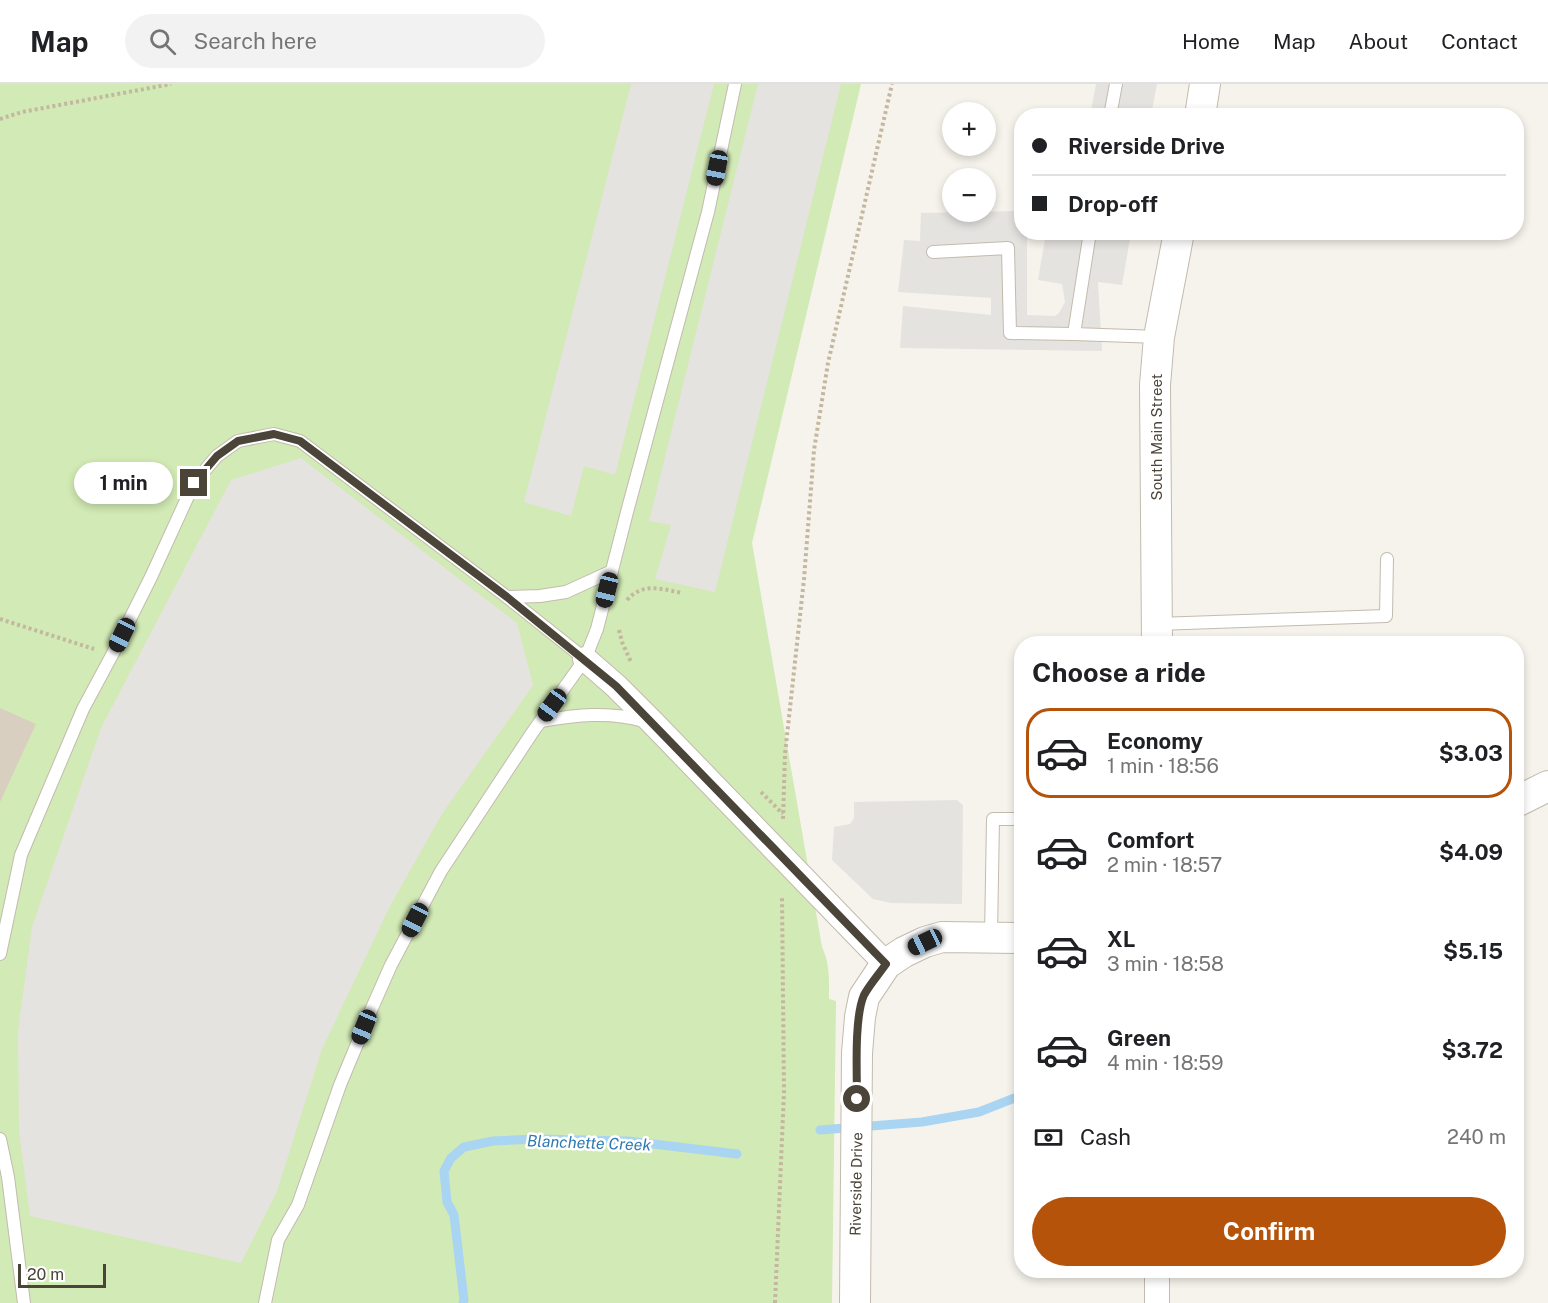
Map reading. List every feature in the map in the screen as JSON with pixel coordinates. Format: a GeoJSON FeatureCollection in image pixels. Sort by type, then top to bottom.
{"type":"FeatureCollection","features":[{"type":"Feature","properties":{"kind":"street"},"geometry":{"type":"LineString","coordinates":[[1201,108],[1205,84]]}},
{"type":"Feature","properties":{"kind":"street","name":"South Main Street"},"geometry":{"type":"LineString","coordinates":[[1157,634],[1155,385],[1159,337],[1177,240]]}},
{"type":"Feature","properties":{"kind":"street"},"geometry":{"type":"LineString","coordinates":[[585,659],[654,723],[886,964],[925,942],[942,938],[1014,938]]}},
{"type":"Feature","properties":{"kind":"street"},"geometry":{"type":"LineString","coordinates":[[1524,798],[1548,786]]}},
{"type":"Feature","properties":{"kind":"street","name":"Riverside Drive"},"geometry":{"type":"LineString","coordinates":[[855,1303],[857,1053],[860,1017],[864,997],[886,964]]}},
{"type":"Feature","properties":{"kind":"street"},"geometry":{"type":"LineString","coordinates":[[1157,1278],[1157,1303]]}},
{"type":"Feature","properties":{"kind":"lane"},"geometry":{"type":"LineString","coordinates":[[265,1303],[278,1240],[298,1205],[340,1085],[391,965],[441,871],[485,802],[585,659],[597,629],[708,212],[735,84]]}},
{"type":"Feature","properties":{"kind":"lane"},"geometry":{"type":"LineString","coordinates":[[1112,108],[1116,84]]}},
{"type":"Feature","properties":{"kind":"lane"},"geometry":{"type":"LineString","coordinates":[[1074,334],[1089,240]]}},
{"type":"Feature","properties":{"kind":"lane"},"geometry":{"type":"LineString","coordinates":[[933,252],[1008,248],[1010,333],[1159,337]]}},
{"type":"Feature","properties":{"kind":"lane"},"geometry":{"type":"LineString","coordinates":[[0,954],[21,855],[83,709],[151,577],[194,483],[217,456],[238,441],[274,434],[300,441],[507,597],[585,659]]}},
{"type":"Feature","properties":{"kind":"lane"},"geometry":{"type":"LineString","coordinates":[[1157,634],[1386,616],[1387,559]]}},
{"type":"Feature","properties":{"kind":"lane"},"geometry":{"type":"LineString","coordinates":[[507,597],[566,592],[612,571]]}},
{"type":"Feature","properties":{"kind":"lane"},"geometry":{"type":"LineString","coordinates":[[541,721],[581,715],[608,715],[629,716],[654,723]]}},
{"type":"Feature","properties":{"kind":"lane"},"geometry":{"type":"LineString","coordinates":[[990,938],[993,819],[1014,819]]}},
{"type":"Feature","properties":{"kind":"lane"},"geometry":{"type":"LineString","coordinates":[[0,1139],[8,1177],[24,1303]]}},
{"type":"Feature","properties":{"kind":"path"},"geometry":{"type":"LineString","coordinates":[[0,119],[22,112],[171,84]]}},
{"type":"Feature","properties":{"kind":"path"},"geometry":{"type":"LineString","coordinates":[[775,1303],[784,1092],[782,856],[785,754],[804,579],[814,450],[828,363],[892,84]]}},
{"type":"Feature","properties":{"kind":"path"},"geometry":{"type":"LineString","coordinates":[[624,606],[628,598],[638,590],[652,588],[682,593]]}},
{"type":"Feature","properties":{"kind":"path"},"geometry":{"type":"LineString","coordinates":[[0,619],[112,655]]}},
{"type":"Feature","properties":{"kind":"path"},"geometry":{"type":"LineString","coordinates":[[618,625],[622,642],[631,662],[637,669]]}},
{"type":"Feature","properties":{"kind":"path"},"geometry":{"type":"LineString","coordinates":[[759,790],[783,814]]}},
{"type":"Feature","properties":{"kind":"green space"},"geometry":{"type":"Polygon","coordinates":[[[0,84],[861,84],[752,543],[822,947],[828,966],[829,999],[836,1001],[832,1303],[0,1303],[0,84]]]}},
{"type":"Feature","properties":{"kind":"shaded area"},"geometry":{"type":"Polygon","coordinates":[[[631,84],[714,84],[615,475],[584,466],[571,516],[524,502],[631,84]]]}},
{"type":"Feature","properties":{"kind":"shaded area"},"geometry":{"type":"Polygon","coordinates":[[[758,84],[841,84],[715,592],[655,579],[671,525],[649,521],[758,84]]]}},
{"type":"Feature","properties":{"kind":"shaded area"},"geometry":{"type":"Polygon","coordinates":[[[1096,84],[1157,84],[1152,108],[1092,108],[1096,84]]]}},
{"type":"Feature","properties":{"kind":"shaded area"},"geometry":{"type":"Polygon","coordinates":[[[1014,211],[1014,240],[1027,240],[1027,315],[1055,316],[1065,302],[1062,284],[1038,280],[1045,240],[1130,240],[1122,285],[1098,282],[1102,351],[900,348],[903,306],[991,315],[991,298],[898,292],[904,240],[920,241],[921,213],[942,213],[942,222],[996,222],[996,212],[1014,211]]]}},
{"type":"Feature","properties":{"kind":"shaded area"},"geometry":{"type":"Polygon","coordinates":[[[301,458],[517,623],[533,685],[442,814],[390,906],[322,1049],[277,1191],[241,1263],[30,1216],[19,1131],[18,1031],[32,927],[101,728],[231,480],[301,458]]]}},
{"type":"Feature","properties":{"kind":"shaded area"},"geometry":{"type":"Polygon","coordinates":[[[957,800],[963,805],[962,904],[891,903],[873,899],[832,860],[834,827],[850,824],[854,818],[854,802],[957,800]]]}},
{"type":"Feature","properties":{"kind":"building"},"geometry":{"type":"Polygon","coordinates":[[[0,708],[36,724],[0,802],[0,708]]]}},
{"type":"Feature","properties":{"kind":"waterway","name":"Blanchette Creek"},"geometry":{"type":"LineString","coordinates":[[820,1130],[922,1122],[979,1112],[1014,1098]]}},
{"type":"Feature","properties":{"kind":"waterway","name":"Blanchette Creek"},"geometry":{"type":"LineString","coordinates":[[463,1303],[454,1215],[447,1202],[444,1171],[451,1158],[464,1147],[493,1141],[537,1139],[628,1141],[737,1154]]}},
{"type":"Feature","properties":{"kind":"route"},"geometry":{"type":"LineString","coordinates":[[194,483],[217,456],[238,441],[274,434],[300,441],[507,597],[616,686],[886,964],[864,997],[858,1038],[857,1099]]}}]}
